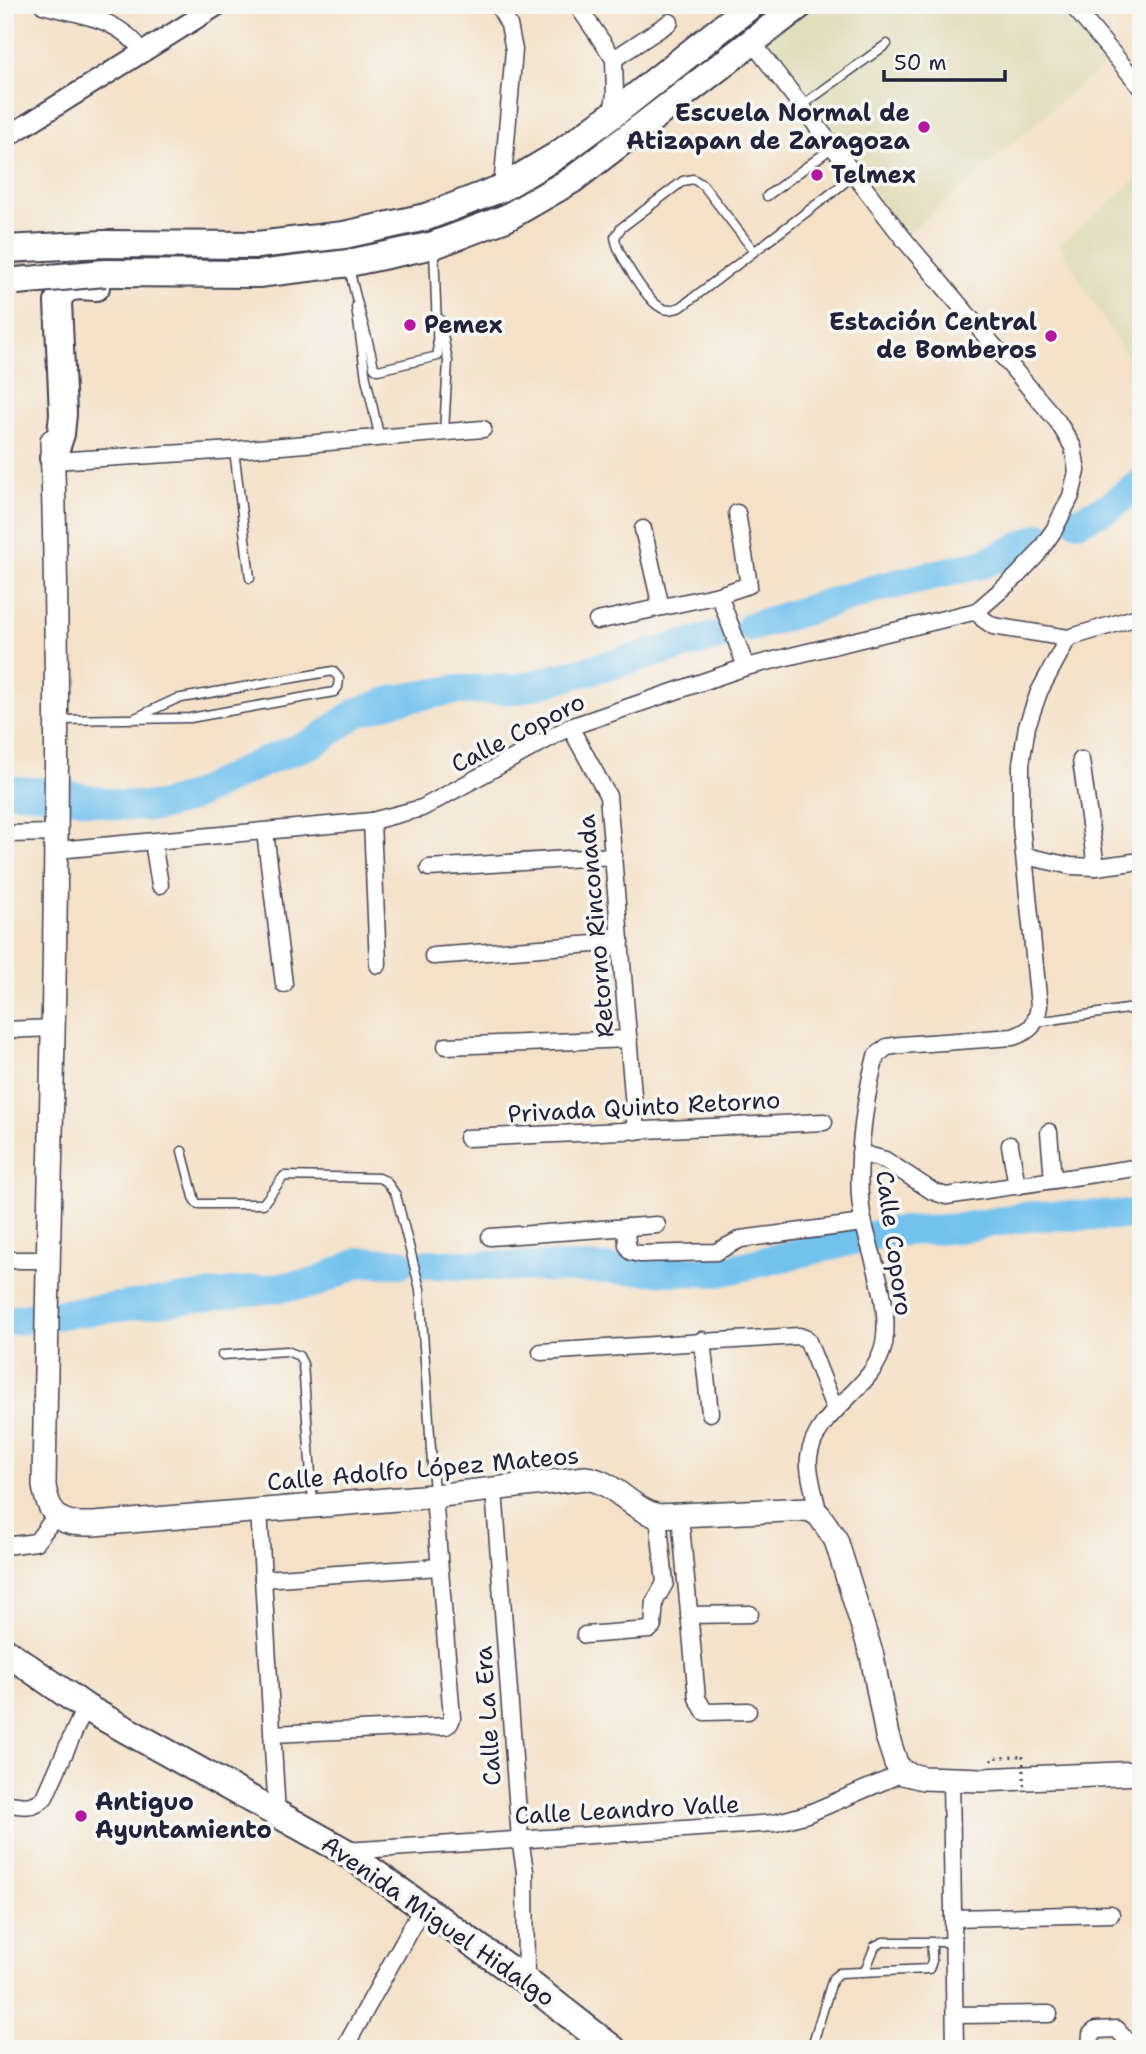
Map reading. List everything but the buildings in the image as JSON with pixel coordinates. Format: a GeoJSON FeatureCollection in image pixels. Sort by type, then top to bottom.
{"type":"FeatureCollection","features":[{"type":"Feature","properties":{"kind":"main road"},"geometry":{"type":"LineString","coordinates":[[53,460],[63,414],[58,302],[64,289],[71,286],[150,287],[349,263],[434,245],[506,218],[572,180],[800,5]]}},
{"type":"Feature","properties":{"kind":"main road"},"geometry":{"type":"LineString","coordinates":[[5,249],[104,244],[257,245],[332,236],[426,218],[502,188],[556,156],[612,115],[738,9],[753,43]]}},
{"type":"Feature","properties":{"kind":"main road"},"geometry":{"type":"LineString","coordinates":[[11,282],[105,273],[258,274]]}},
{"type":"Feature","properties":{"kind":"main road"},"geometry":{"type":"LineString","coordinates":[[47,294],[53,460],[57,842],[44,1486],[47,1504],[55,1517]]}},
{"type":"Feature","properties":{"kind":"main road","name":"Calle Adolfo López Mateos"},"geometry":{"type":"LineString","coordinates":[[55,1517],[75,1525],[94,1524],[434,1496],[585,1478],[597,1479],[635,1507],[669,1515],[795,1509],[809,1509],[819,1515]]}},
{"type":"Feature","properties":{"kind":"main road"},"geometry":{"type":"LineString","coordinates":[[819,1515],[836,1540],[872,1656],[887,1736],[896,1763],[903,1773],[913,1777],[951,1779],[1141,1773]]}},
{"type":"Feature","properties":{"kind":"main road","name":"Avenida Miguel Hidalgo"},"geometry":{"type":"LineString","coordinates":[[5,1651],[85,1707],[344,1851],[526,1981],[613,2049]]}},
{"type":"Feature","properties":{"kind":"street"},"geometry":{"type":"LineString","coordinates":[[43,5],[113,24],[133,38],[144,53]]}},
{"type":"Feature","properties":{"kind":"street"},"geometry":{"type":"LineString","coordinates":[[5,138],[218,5]]}},
{"type":"Feature","properties":{"kind":"street"},"geometry":{"type":"LineString","coordinates":[[498,5],[509,25],[514,50],[502,188]]}},
{"type":"Feature","properties":{"kind":"street"},"geometry":{"type":"LineString","coordinates":[[577,5],[614,59],[615,94],[612,115]]}},
{"type":"Feature","properties":{"kind":"street"},"geometry":{"type":"LineString","coordinates":[[1072,5],[1139,82]]}},
{"type":"Feature","properties":{"kind":"street"},"geometry":{"type":"LineString","coordinates":[[614,59],[670,22]]}},
{"type":"Feature","properties":{"kind":"street"},"geometry":{"type":"LineString","coordinates":[[753,43],[903,238],[1058,422],[1073,447],[1077,471],[1071,496],[1054,530],[1036,556],[977,611],[983,620],[993,626],[1068,638],[1141,616]]}},
{"type":"Feature","properties":{"kind":"street"},"geometry":{"type":"LineString","coordinates":[[53,460],[234,450],[483,429]]}},
{"type":"Feature","properties":{"kind":"street"},"geometry":{"type":"LineString","coordinates":[[597,621],[719,595],[749,585],[737,513]]}},
{"type":"Feature","properties":{"kind":"street"},"geometry":{"type":"LineString","coordinates":[[643,529],[661,607]]}},
{"type":"Feature","properties":{"kind":"street"},"geometry":{"type":"LineString","coordinates":[[719,595],[746,667]]}},
{"type":"Feature","properties":{"kind":"street","name":"Calle Coporo"},"geometry":{"type":"LineString","coordinates":[[5,834],[57,842],[153,842],[372,821],[422,808],[570,726],[746,667],[977,611]]}},
{"type":"Feature","properties":{"kind":"street"},"geometry":{"type":"LineString","coordinates":[[1037,1022],[1039,1006],[1021,825],[1021,764],[1027,726],[1039,692],[1068,638]]}},
{"type":"Feature","properties":{"kind":"street","name":"Retorno Rinconada"},"geometry":{"type":"LineString","coordinates":[[570,726],[605,788],[614,856],[636,1131]]}},
{"type":"Feature","properties":{"kind":"street"},"geometry":{"type":"LineString","coordinates":[[1081,760],[1096,867]]}},
{"type":"Feature","properties":{"kind":"street"},"geometry":{"type":"LineString","coordinates":[[372,821],[378,965]]}},
{"type":"Feature","properties":{"kind":"street"},"geometry":{"type":"LineString","coordinates":[[265,832],[284,984]]}},
{"type":"Feature","properties":{"kind":"street"},"geometry":{"type":"LineString","coordinates":[[153,842],[160,886]]}},
{"type":"Feature","properties":{"kind":"street"},"geometry":{"type":"LineString","coordinates":[[429,868],[614,856]]}},
{"type":"Feature","properties":{"kind":"street"},"geometry":{"type":"LineString","coordinates":[[1025,856],[1071,866],[1096,867],[1141,861]]}},
{"type":"Feature","properties":{"kind":"street"},"geometry":{"type":"LineString","coordinates":[[433,956],[621,942]]}},
{"type":"Feature","properties":{"kind":"street","name":"Calle Coporo"},"geometry":{"type":"LineString","coordinates":[[819,1515],[809,1460],[815,1435],[835,1410],[873,1372],[884,1345],[885,1319],[873,1251],[863,1223],[859,1176],[860,1153],[876,1056],[887,1047],[1013,1037],[1028,1032],[1037,1022]]}},
{"type":"Feature","properties":{"kind":"street"},"geometry":{"type":"LineString","coordinates":[[5,1030],[53,1028]]}},
{"type":"Feature","properties":{"kind":"street"},"geometry":{"type":"LineString","coordinates":[[446,1046],[629,1038]]}},
{"type":"Feature","properties":{"kind":"street","name":"Privada Quinto Retorno"},"geometry":{"type":"LineString","coordinates":[[467,1138],[824,1122]]}},
{"type":"Feature","properties":{"kind":"street"},"geometry":{"type":"LineString","coordinates":[[1049,1132],[1053,1180]]}},
{"type":"Feature","properties":{"kind":"street"},"geometry":{"type":"LineString","coordinates":[[1010,1145],[1017,1186]]}},
{"type":"Feature","properties":{"kind":"street"},"geometry":{"type":"LineString","coordinates":[[860,1153],[885,1160],[932,1191],[946,1196],[1141,1167]]}},
{"type":"Feature","properties":{"kind":"street"},"geometry":{"type":"LineString","coordinates":[[626,1227],[627,1245],[631,1252],[640,1254],[716,1252],[741,1239],[863,1223]]}},
{"type":"Feature","properties":{"kind":"street"},"geometry":{"type":"LineString","coordinates":[[490,1237],[657,1225]]}},
{"type":"Feature","properties":{"kind":"street"},"geometry":{"type":"LineString","coordinates":[[5,1260],[47,1260]]}},
{"type":"Feature","properties":{"kind":"street"},"geometry":{"type":"LineString","coordinates":[[541,1352],[799,1336],[807,1339],[835,1410]]}},
{"type":"Feature","properties":{"kind":"street"},"geometry":{"type":"LineString","coordinates":[[702,1340],[710,1413]]}},
{"type":"Feature","properties":{"kind":"street","name":"Calle La Era"},"geometry":{"type":"LineString","coordinates":[[494,1490],[520,1839],[525,1871],[526,1981]]}},
{"type":"Feature","properties":{"kind":"street"},"geometry":{"type":"LineString","coordinates":[[272,1734],[446,1726],[450,1723],[452,1718],[434,1496]]}},
{"type":"Feature","properties":{"kind":"street"},"geometry":{"type":"LineString","coordinates":[[259,1510],[277,1814]]}},
{"type":"Feature","properties":{"kind":"street"},"geometry":{"type":"LineString","coordinates":[[669,1515],[689,1615],[697,1698],[701,1709],[705,1712],[748,1711]]}},
{"type":"Feature","properties":{"kind":"street"},"geometry":{"type":"LineString","coordinates":[[585,1635],[649,1630],[653,1626],[655,1601],[665,1583],[669,1515]]}},
{"type":"Feature","properties":{"kind":"street"},"geometry":{"type":"LineString","coordinates":[[5,1546],[36,1542],[55,1517]]}},
{"type":"Feature","properties":{"kind":"street"},"geometry":{"type":"LineString","coordinates":[[263,1579],[439,1567]]}},
{"type":"Feature","properties":{"kind":"street"},"geometry":{"type":"LineString","coordinates":[[689,1615],[750,1614]]}},
{"type":"Feature","properties":{"kind":"street"},"geometry":{"type":"LineString","coordinates":[[5,1803],[30,1806],[38,1804],[45,1797],[85,1707]]}},
{"type":"Feature","properties":{"kind":"street","name":"Calle Leandro Valle"},"geometry":{"type":"LineString","coordinates":[[344,1851],[775,1823],[807,1814],[903,1773]]}},
{"type":"Feature","properties":{"kind":"street"},"geometry":{"type":"LineString","coordinates":[[951,1779],[955,2049]]}},
{"type":"Feature","properties":{"kind":"street"},"geometry":{"type":"LineString","coordinates":[[344,2049],[422,1908]]}},
{"type":"Feature","properties":{"kind":"street"},"geometry":{"type":"LineString","coordinates":[[953,1918],[1111,1914]]}},
{"type":"Feature","properties":{"kind":"street"},"geometry":{"type":"LineString","coordinates":[[955,2015],[1049,2014]]}},
{"type":"Feature","properties":{"kind":"street"},"geometry":{"type":"LineString","coordinates":[[1090,2049],[1091,2034],[1096,2030],[1117,2029],[1125,2038],[1125,2049]]}},
{"type":"Feature","properties":{"kind":"lane"},"geometry":{"type":"LineString","coordinates":[[800,106],[887,44]]}},
{"type":"Feature","properties":{"kind":"lane"},"geometry":{"type":"LineString","coordinates":[[767,196],[833,147]]}},
{"type":"Feature","properties":{"kind":"lane"},"geometry":{"type":"LineString","coordinates":[[754,251],[703,185],[693,179],[683,181],[621,228],[615,237],[615,246],[658,307],[669,310],[681,307],[754,251],[853,175]]}},
{"type":"Feature","properties":{"kind":"lane"},"geometry":{"type":"LineString","coordinates":[[354,295],[363,318],[374,366],[379,370],[438,356],[434,245]]}},
{"type":"Feature","properties":{"kind":"lane"},"geometry":{"type":"LineString","coordinates":[[349,263],[366,378],[380,439]]}},
{"type":"Feature","properties":{"kind":"lane"},"geometry":{"type":"LineString","coordinates":[[436,303],[449,361],[444,432]]}},
{"type":"Feature","properties":{"kind":"lane"},"geometry":{"type":"LineString","coordinates":[[234,450],[250,578]]}},
{"type":"Feature","properties":{"kind":"lane"},"geometry":{"type":"LineString","coordinates":[[56,720],[133,719],[190,718],[334,692],[339,678],[333,671],[176,699],[133,719]]}},
{"type":"Feature","properties":{"kind":"lane"},"geometry":{"type":"LineString","coordinates":[[1037,1022],[1141,1007]]}},
{"type":"Feature","properties":{"kind":"lane"},"geometry":{"type":"LineString","coordinates":[[182,1152],[198,1204],[263,1205],[284,1175],[379,1178],[386,1181],[396,1195],[420,1289],[434,1496]]}},
{"type":"Feature","properties":{"kind":"lane"},"geometry":{"type":"LineString","coordinates":[[222,1355],[287,1351],[299,1356],[303,1364],[314,1506]]}},
{"type":"Feature","properties":{"kind":"lane"},"geometry":{"type":"LineString","coordinates":[[865,1971],[875,1946],[883,1942],[953,1942]]}},
{"type":"Feature","properties":{"kind":"lane"},"geometry":{"type":"LineString","coordinates":[[811,2049],[833,1978],[839,1972],[929,1969],[932,1943]]}},
{"type":"Feature","properties":{"kind":"path"},"geometry":{"type":"LineString","coordinates":[[993,1758],[1023,1756],[1024,1790]]}},
{"type":"Feature","properties":{"kind":"shaded area","name":"Escuela Normal de Atizapan de Zaragoza"},"geometry":{"type":"Polygon","coordinates":[[[800,5],[1071,5],[1115,58],[903,238],[753,43],[800,5]]]}},
{"type":"Feature","properties":{"kind":"shaded area"},"geometry":{"type":"Polygon","coordinates":[[[1141,176],[1141,381],[1059,245],[1141,176]]]}},
{"type":"Feature","properties":{"kind":"waterway"},"geometry":{"type":"LineString","coordinates":[[1078,521],[1111,506],[1141,483]]}},
{"type":"Feature","properties":{"kind":"waterway"},"geometry":{"type":"LineString","coordinates":[[751,627],[875,589],[985,563],[1042,537]]}},
{"type":"Feature","properties":{"kind":"waterway"},"geometry":{"type":"LineString","coordinates":[[66,795],[118,805],[156,807],[189,798],[263,762],[315,742],[356,713],[395,700],[453,690],[518,689],[726,634]]}},
{"type":"Feature","properties":{"kind":"waterway"},"geometry":{"type":"LineString","coordinates":[[5,790],[47,793]]}},
{"type":"Feature","properties":{"kind":"waterway"},"geometry":{"type":"LineString","coordinates":[[427,1264],[719,1272],[888,1232],[959,1228],[1032,1216],[1141,1215]]}},
{"type":"Feature","properties":{"kind":"waterway"},"geometry":{"type":"LineString","coordinates":[[5,1321],[315,1283],[360,1262],[400,1263]]}},
{"type":"Feature","properties":{"kind":"tunnel"},"geometry":{"type":"LineString","coordinates":[[5,265],[34,266],[42,274],[47,291]]}},
{"type":"Feature","properties":{"kind":"place","name":"Escuela Normal de Atizapan de Zaragoza"},"geometry":{"type":"Point","coordinates":[924,127]}},
{"type":"Feature","properties":{"kind":"place","name":"Telmex"},"geometry":{"type":"Point","coordinates":[817,175]}},
{"type":"Feature","properties":{"kind":"place","name":"Pemex"},"geometry":{"type":"Point","coordinates":[410,325]}},
{"type":"Feature","properties":{"kind":"place","name":"Estación Central de Bomberos"},"geometry":{"type":"Point","coordinates":[1051,336]}},
{"type":"Feature","properties":{"kind":"place","name":"Antiguo Ayuntamiento"},"geometry":{"type":"Point","coordinates":[81,1816]}}]}
